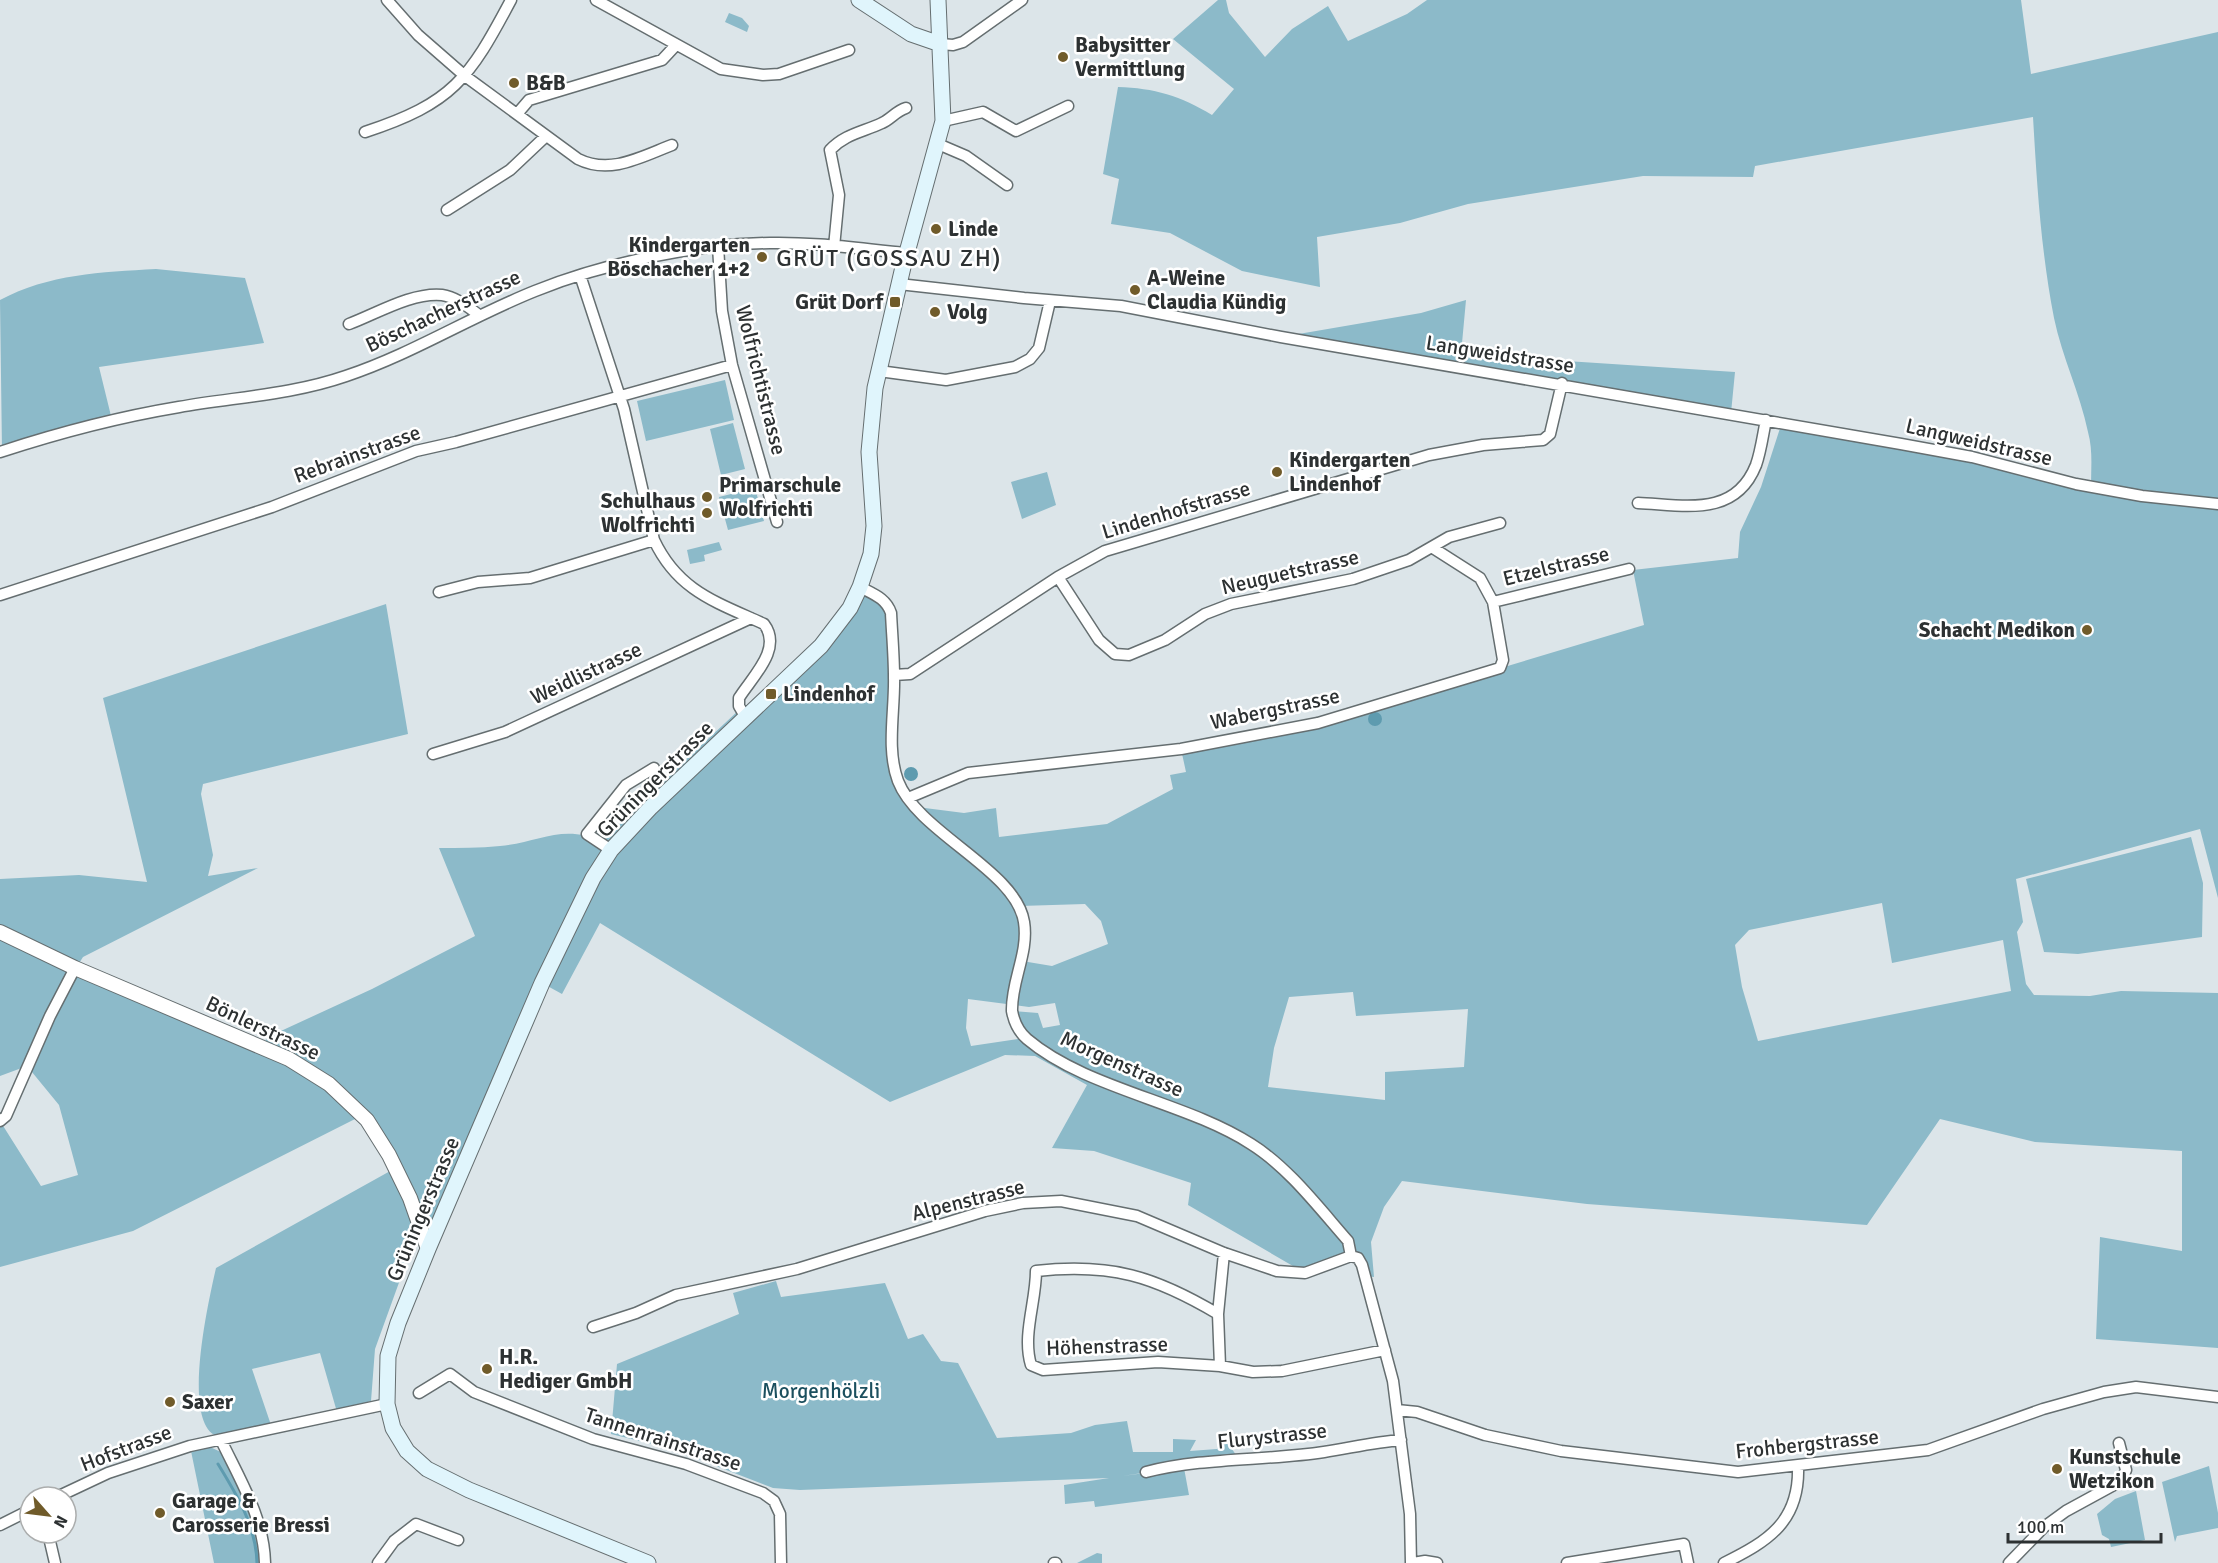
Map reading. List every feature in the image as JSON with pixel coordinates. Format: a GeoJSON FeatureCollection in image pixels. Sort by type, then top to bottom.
{"type":"FeatureCollection","features":[{"type":"Feature","properties":{"kind":"main road"},"geometry":{"type":"LineString","coordinates":[[859,0],[911,34],[940,44]]}},
{"type":"Feature","properties":{"kind":"main road","name":"Grüningerstrasse"},"geometry":{"type":"LineString","coordinates":[[648,1563],[441,1478],[416,1460],[399,1440],[387,1404],[386,1372],[392,1342],[428,1249],[575,909],[611,850],[651,807],[821,646],[850,608],[860,587],[868,566],[874,526],[869,441],[879,371],[899,284],[943,121],[938,0]]}},
{"type":"Feature","properties":{"kind":"street"},"geometry":{"type":"LineString","coordinates":[[387,0],[418,35],[465,76],[545,137],[591,165],[622,164],[672,145]]}},
{"type":"Feature","properties":{"kind":"street"},"geometry":{"type":"LineString","coordinates":[[365,132],[408,117],[430,106],[465,76],[484,52],[512,0]]}},
{"type":"Feature","properties":{"kind":"street"},"geometry":{"type":"LineString","coordinates":[[596,0],[721,69],[763,75],[779,74],[849,50]]}},
{"type":"Feature","properties":{"kind":"street"},"geometry":{"type":"LineString","coordinates":[[940,44],[953,45],[963,42],[1022,0]]}},
{"type":"Feature","properties":{"kind":"street"},"geometry":{"type":"LineString","coordinates":[[517,114],[529,100],[662,60],[676,45]]}},
{"type":"Feature","properties":{"kind":"street"},"geometry":{"type":"LineString","coordinates":[[943,121],[983,111],[1016,131],[1068,106]]}},
{"type":"Feature","properties":{"kind":"street"},"geometry":{"type":"LineString","coordinates":[[834,247],[839,195],[830,150],[854,133],[884,123],[898,111],[906,108]]}},
{"type":"Feature","properties":{"kind":"street"},"geometry":{"type":"LineString","coordinates":[[447,210],[510,170],[545,137]]}},
{"type":"Feature","properties":{"kind":"street"},"geometry":{"type":"LineString","coordinates":[[938,144],[966,156],[1007,185]]}},
{"type":"Feature","properties":{"kind":"street","name":"Böschacherstrasse"},"geometry":{"type":"LineString","coordinates":[[0,452],[112,420],[180,406],[286,393],[345,376],[427,344],[478,315],[538,289],[580,275],[718,246],[772,243],[907,253]]}},
{"type":"Feature","properties":{"kind":"street","name":"Wolfrichtistrasse"},"geometry":{"type":"LineString","coordinates":[[718,246],[722,311],[732,364],[777,522]]}},
{"type":"Feature","properties":{"kind":"street"},"geometry":{"type":"LineString","coordinates":[[580,275],[619,396],[654,540],[665,561],[686,584],[702,596],[764,624],[771,643],[768,654],[740,698],[739,706],[746,718]]}},
{"type":"Feature","properties":{"kind":"street","name":"Langweidstrasse"},"geometry":{"type":"LineString","coordinates":[[899,284],[1050,301],[1121,306],[1281,337],[1562,383],[1972,457],[2091,487],[2218,504]]}},
{"type":"Feature","properties":{"kind":"street"},"geometry":{"type":"LineString","coordinates":[[349,324],[416,298],[442,295],[463,303],[478,315]]}},
{"type":"Feature","properties":{"kind":"street"},"geometry":{"type":"LineString","coordinates":[[879,371],[946,380],[1015,367],[1030,359],[1039,348],[1050,301]]}},
{"type":"Feature","properties":{"kind":"street","name":"Rebrainstrasse"},"geometry":{"type":"LineString","coordinates":[[0,595],[272,507],[416,451],[732,364]]}},
{"type":"Feature","properties":{"kind":"street","name":"Lindenhofstrasse"},"geometry":{"type":"LineString","coordinates":[[894,675],[910,674],[1058,577],[1105,552],[1430,455],[1483,445],[1543,440],[1550,434],[1562,383]]}},
{"type":"Feature","properties":{"kind":"street"},"geometry":{"type":"LineString","coordinates":[[1638,503],[1710,505],[1736,496],[1755,466],[1766,420]]}},
{"type":"Feature","properties":{"kind":"street","name":"Neuguetstrasse"},"geometry":{"type":"LineString","coordinates":[[1058,577],[1099,640],[1115,654],[1130,655],[1165,640],[1204,614],[1231,604],[1353,579],[1409,560],[1449,537],[1500,523]]}},
{"type":"Feature","properties":{"kind":"street"},"geometry":{"type":"LineString","coordinates":[[439,592],[478,582],[530,578],[654,540]]}},
{"type":"Feature","properties":{"kind":"street","name":"Wabergstrasse"},"geometry":{"type":"LineString","coordinates":[[908,798],[968,773],[1180,749],[1317,723],[1500,668],[1503,660],[1493,602],[1480,578],[1433,548]]}},
{"type":"Feature","properties":{"kind":"street","name":"Etzelstrasse"},"geometry":{"type":"LineString","coordinates":[[1493,602],[1629,569]]}},
{"type":"Feature","properties":{"kind":"street","name":"Morgenstrasse"},"geometry":{"type":"LineString","coordinates":[[860,587],[888,604],[894,675],[892,744],[897,779],[908,798],[933,824],[1006,888],[1019,906],[1026,938],[1012,1011],[1015,1022],[1026,1038],[1067,1064],[1223,1129],[1252,1144],[1280,1167],[1348,1241],[1351,1256],[1358,1258],[1362,1265],[1385,1350],[1397,1410],[1410,1514],[1412,1563]]}},
{"type":"Feature","properties":{"kind":"street","name":"Weidlistrasse"},"geometry":{"type":"LineString","coordinates":[[433,754],[505,732],[751,618]]}},
{"type":"Feature","properties":{"kind":"street"},"geometry":{"type":"LineString","coordinates":[[611,850],[587,834],[626,785],[654,768]]}},
{"type":"Feature","properties":{"kind":"street","name":"Bönlerstrasse"},"geometry":{"type":"LineString","coordinates":[[0,932],[75,968],[289,1059],[341,1093],[367,1120],[401,1176],[428,1249]]}},
{"type":"Feature","properties":{"kind":"street"},"geometry":{"type":"LineString","coordinates":[[0,1121],[6,1116],[50,1016],[75,968]]}},
{"type":"Feature","properties":{"kind":"street","name":"Alpenstrasse"},"geometry":{"type":"LineString","coordinates":[[593,1327],[636,1313],[676,1295],[797,1269],[985,1211],[1023,1203],[1061,1201],[1137,1216],[1224,1253],[1277,1272],[1305,1273],[1351,1256]]}},
{"type":"Feature","properties":{"kind":"street"},"geometry":{"type":"LineString","coordinates":[[1221,1366],[1218,1314],[1224,1253]]}},
{"type":"Feature","properties":{"kind":"street","name":"Höhenstrasse"},"geometry":{"type":"LineString","coordinates":[[1218,1314],[1160,1283],[1133,1275],[1101,1269],[1066,1268],[1036,1271],[1036,1291],[1026,1348],[1031,1365],[1043,1370],[1158,1362],[1221,1366],[1253,1372],[1282,1371],[1385,1350]]}},
{"type":"Feature","properties":{"kind":"street","name":"Tannenrainstrasse"},"geometry":{"type":"LineString","coordinates":[[419,1393],[450,1374],[474,1392],[593,1439],[686,1464],[763,1492],[774,1501],[780,1514],[782,1563]]}},
{"type":"Feature","properties":{"kind":"street","name":"Frohbergstrasse"},"geometry":{"type":"LineString","coordinates":[[1397,1410],[1418,1412],[1485,1435],[1561,1451],[1713,1471],[1764,1471],[1928,1450],[2043,1409],[2104,1392],[2136,1388],[2218,1397]]}},
{"type":"Feature","properties":{"kind":"street","name":"Hofstrasse"},"geometry":{"type":"LineString","coordinates":[[78,1487],[108,1473],[159,1455],[387,1404]]}},
{"type":"Feature","properties":{"kind":"street"},"geometry":{"type":"LineString","coordinates":[[221,1440],[256,1512],[263,1539],[265,1563]]}},
{"type":"Feature","properties":{"kind":"street","name":"Flurystrasse"},"geometry":{"type":"LineString","coordinates":[[1146,1472],[1189,1463],[1324,1452],[1365,1443],[1401,1440]]}},
{"type":"Feature","properties":{"kind":"street"},"geometry":{"type":"LineString","coordinates":[[2009,1563],[2044,1527],[2066,1511],[2121,1481],[2126,1470],[2119,1443]]}},
{"type":"Feature","properties":{"kind":"street"},"geometry":{"type":"LineString","coordinates":[[1724,1563],[1770,1536],[1784,1522],[1797,1495],[1798,1466]]}},
{"type":"Feature","properties":{"kind":"street"},"geometry":{"type":"LineString","coordinates":[[0,1525],[18,1516]]}},
{"type":"Feature","properties":{"kind":"street"},"geometry":{"type":"LineString","coordinates":[[378,1563],[394,1541],[416,1524],[459,1540]]}},
{"type":"Feature","properties":{"kind":"street"},"geometry":{"type":"LineString","coordinates":[[1567,1563],[1684,1544],[1688,1563]]}},
{"type":"Feature","properties":{"kind":"street"},"geometry":{"type":"LineString","coordinates":[[51,1545],[55,1563]]}},
{"type":"Feature","properties":{"kind":"street"},"geometry":{"type":"LineString","coordinates":[[1412,1563],[1425,1561],[1437,1563]]}},
{"type":"Feature","properties":{"kind":"green space"},"geometry":{"type":"Polygon","coordinates":[[[1218,0],[1226,0],[1229,13],[1265,57],[1292,29],[1328,6],[1348,41],[1407,14],[1427,0],[2021,0],[2031,74],[2218,32],[2218,898],[2200,829],[2016,879],[2023,922],[2017,932],[2026,984],[2034,995],[2090,996],[2121,991],[2218,993],[2218,1348],[2096,1339],[2100,1237],[2182,1251],[2182,1151],[2035,1142],[1940,1119],[1867,1225],[1587,1204],[1402,1181],[1384,1207],[1371,1242],[1374,1277],[1365,1276],[1358,1258],[1305,1273],[1188,1205],[1191,1183],[1094,1151],[1052,1148],[1087,1085],[1035,1056],[1005,1055],[890,1102],[600,923],[562,994],[542,983],[428,1249],[410,1198],[359,1117],[133,1231],[0,1267],[0,1121],[41,1186],[78,1175],[59,1105],[27,1066],[0,1076],[0,879],[79,875],[147,882],[103,698],[386,604],[408,734],[203,784],[201,794],[213,855],[208,876],[258,868],[83,957],[76,968],[260,1046],[270,1036],[372,989],[475,936],[439,848],[500,846],[564,834],[589,837],[602,843],[644,799],[740,709],[745,718],[821,646],[860,587],[888,604],[897,779],[917,807],[964,813],[996,808],[999,837],[1107,824],[1173,789],[1170,775],[1186,772],[1181,749],[1318,723],[1644,625],[1633,570],[1738,558],[1740,532],[1761,487],[1782,422],[2091,487],[2090,439],[2057,332],[2046,268],[2033,117],[1755,166],[1753,177],[1643,176],[1468,204],[1400,223],[1317,237],[1320,287],[1242,271],[1170,233],[1111,224],[1119,179],[1103,174],[1118,87],[1167,94],[1212,115],[1234,89],[1173,39],[1218,0]],[[1882,903],[1749,930],[1735,945],[1742,987],[1758,1041],[2011,991],[2003,940],[1892,963],[1882,903]],[[1085,904],[1020,906],[1022,961],[1052,966],[1108,944],[1101,921],[1085,904]],[[1353,992],[1289,997],[1274,1048],[1268,1087],[1385,1100],[1385,1072],[1464,1067],[1468,1009],[1356,1016],[1353,992]],[[968,999],[966,1028],[971,1046],[1025,1038],[1012,1011],[1038,1013],[1043,1028],[1060,1025],[1055,1003],[1029,1007],[968,999]]]}},
{"type":"Feature","properties":{"kind":"green space"},"geometry":{"type":"Polygon","coordinates":[[[729,13],[742,18],[749,26],[747,32],[725,22],[729,13]]]}},
{"type":"Feature","properties":{"kind":"green space"},"geometry":{"type":"Polygon","coordinates":[[[156,269],[245,278],[264,343],[99,367],[112,420],[2,451],[0,300],[37,285],[76,276],[156,269]]]}},
{"type":"Feature","properties":{"kind":"green space"},"geometry":{"type":"Polygon","coordinates":[[[1466,300],[1461,354],[1735,372],[1731,413],[1281,337],[1421,313],[1466,300]]]}},
{"type":"Feature","properties":{"kind":"green space"},"geometry":{"type":"Polygon","coordinates":[[[725,380],[734,420],[646,441],[637,401],[725,380]]]}},
{"type":"Feature","properties":{"kind":"green space"},"geometry":{"type":"Polygon","coordinates":[[[733,423],[745,469],[721,475],[710,429],[733,423]]]}},
{"type":"Feature","properties":{"kind":"green space"},"geometry":{"type":"Polygon","coordinates":[[[1047,472],[1056,505],[1022,519],[1011,482],[1047,472]]]}},
{"type":"Feature","properties":{"kind":"green space"},"geometry":{"type":"Polygon","coordinates":[[[755,488],[764,521],[728,530],[719,497],[755,488]]]}},
{"type":"Feature","properties":{"kind":"green space"},"geometry":{"type":"Polygon","coordinates":[[[719,542],[722,550],[704,555],[705,561],[690,564],[687,550],[719,542]]]}},
{"type":"Feature","properties":{"kind":"green space"},"geometry":{"type":"Polygon","coordinates":[[[2191,837],[2203,883],[2202,937],[2078,954],[2044,952],[2026,879],[2191,837]]]}},
{"type":"Feature","properties":{"kind":"green space"},"geometry":{"type":"Polygon","coordinates":[[[392,1170],[414,1223],[401,1277],[375,1349],[371,1401],[337,1412],[320,1353],[252,1369],[271,1425],[216,1436],[206,1425],[200,1407],[199,1384],[200,1358],[216,1268],[392,1170]]]}},
{"type":"Feature","properties":{"kind":"green space","name":"Morgenhölzli"},"geometry":{"type":"Polygon","coordinates":[[[776,1281],[781,1297],[885,1283],[908,1339],[923,1334],[941,1361],[958,1363],[997,1438],[1071,1433],[1095,1425],[1127,1421],[1133,1452],[1173,1452],[1173,1439],[1196,1440],[1190,1451],[1217,1449],[1220,1439],[1229,1445],[1239,1459],[1122,1476],[1184,1468],[1189,1495],[1095,1507],[1094,1501],[1065,1504],[1064,1485],[1109,1478],[800,1490],[773,1488],[672,1449],[611,1434],[617,1364],[739,1314],[733,1293],[776,1281]]]}},
{"type":"Feature","properties":{"kind":"green space"},"geometry":{"type":"Polygon","coordinates":[[[210,1447],[223,1453],[248,1503],[255,1521],[262,1563],[214,1563],[191,1451],[210,1447]]]}},
{"type":"Feature","properties":{"kind":"green space"},"geometry":{"type":"Polygon","coordinates":[[[2209,1466],[2218,1513],[2218,1528],[2177,1536],[2175,1542],[2162,1482],[2209,1466]]]}},
{"type":"Feature","properties":{"kind":"green space"},"geometry":{"type":"Polygon","coordinates":[[[2136,1491],[2145,1540],[2111,1547],[2109,1539],[2102,1535],[2097,1514],[2115,1499],[2136,1491]]]}},
{"type":"Feature","properties":{"kind":"green space"},"geometry":{"type":"Polygon","coordinates":[[[1097,1553],[1102,1554],[1102,1563],[1077,1563],[1097,1553]]]}},
{"type":"Feature","properties":{"kind":"shaded area"},"geometry":{"type":"Polygon","coordinates":[[[1372,712],[1378,712],[1382,719],[1378,726],[1372,726],[1368,722],[1368,716],[1372,712]]]}},
{"type":"Feature","properties":{"kind":"shaded area"},"geometry":{"type":"Polygon","coordinates":[[[911,767],[916,769],[918,774],[916,779],[911,781],[906,779],[904,774],[906,769],[911,767]]]}},
{"type":"Feature","properties":{"kind":"waterway"},"geometry":{"type":"LineString","coordinates":[[218,1464],[249,1524],[256,1549],[257,1563]]}},
{"type":"Feature","properties":{"kind":"place","name":"Babysitter Vermittlung"},"geometry":{"type":"Point","coordinates":[1063,57]}},
{"type":"Feature","properties":{"kind":"place","name":"B&B"},"geometry":{"type":"Point","coordinates":[514,83]}},
{"type":"Feature","properties":{"kind":"place","name":"Linde"},"geometry":{"type":"Point","coordinates":[936,229]}},
{"type":"Feature","properties":{"kind":"place","name":"Kindergarten Böschacher 1+2"},"geometry":{"type":"Point","coordinates":[762,257]}},
{"type":"Feature","properties":{"kind":"place","name":"A-Weine Claudia Kündig"},"geometry":{"type":"Point","coordinates":[1135,290]}},
{"type":"Feature","properties":{"kind":"place","name":"Grüt Dorf"},"geometry":{"type":"Point","coordinates":[895,302]}},
{"type":"Feature","properties":{"kind":"place","name":"Volg"},"geometry":{"type":"Point","coordinates":[935,312]}},
{"type":"Feature","properties":{"kind":"place","name":"Kindergarten Lindenhof"},"geometry":{"type":"Point","coordinates":[1277,472]}},
{"type":"Feature","properties":{"kind":"place","name":"Primarschule Wolfrichti"},"geometry":{"type":"Point","coordinates":[707,497]}},
{"type":"Feature","properties":{"kind":"place","name":"Schulhaus Wolfrichti"},"geometry":{"type":"Point","coordinates":[707,513]}},
{"type":"Feature","properties":{"kind":"place","name":"Schacht Medikon"},"geometry":{"type":"Point","coordinates":[2087,630]}},
{"type":"Feature","properties":{"kind":"place","name":"Lindenhof"},"geometry":{"type":"Point","coordinates":[771,694]}},
{"type":"Feature","properties":{"kind":"place","name":"H.R. Hediger GmbH"},"geometry":{"type":"Point","coordinates":[487,1369]}},
{"type":"Feature","properties":{"kind":"place","name":"Saxer"},"geometry":{"type":"Point","coordinates":[170,1402]}},
{"type":"Feature","properties":{"kind":"place","name":"Kunstschule Wetzikon"},"geometry":{"type":"Point","coordinates":[2057,1469]}},
{"type":"Feature","properties":{"kind":"place","name":"Garage & Carosserie Bressi"},"geometry":{"type":"Point","coordinates":[160,1513]}},
{"type":"Feature","properties":{"kind":"district","name":"GRÜT (GOSSAU ZH)"},"geometry":{"type":"Point","coordinates":[889,258]}}]}
